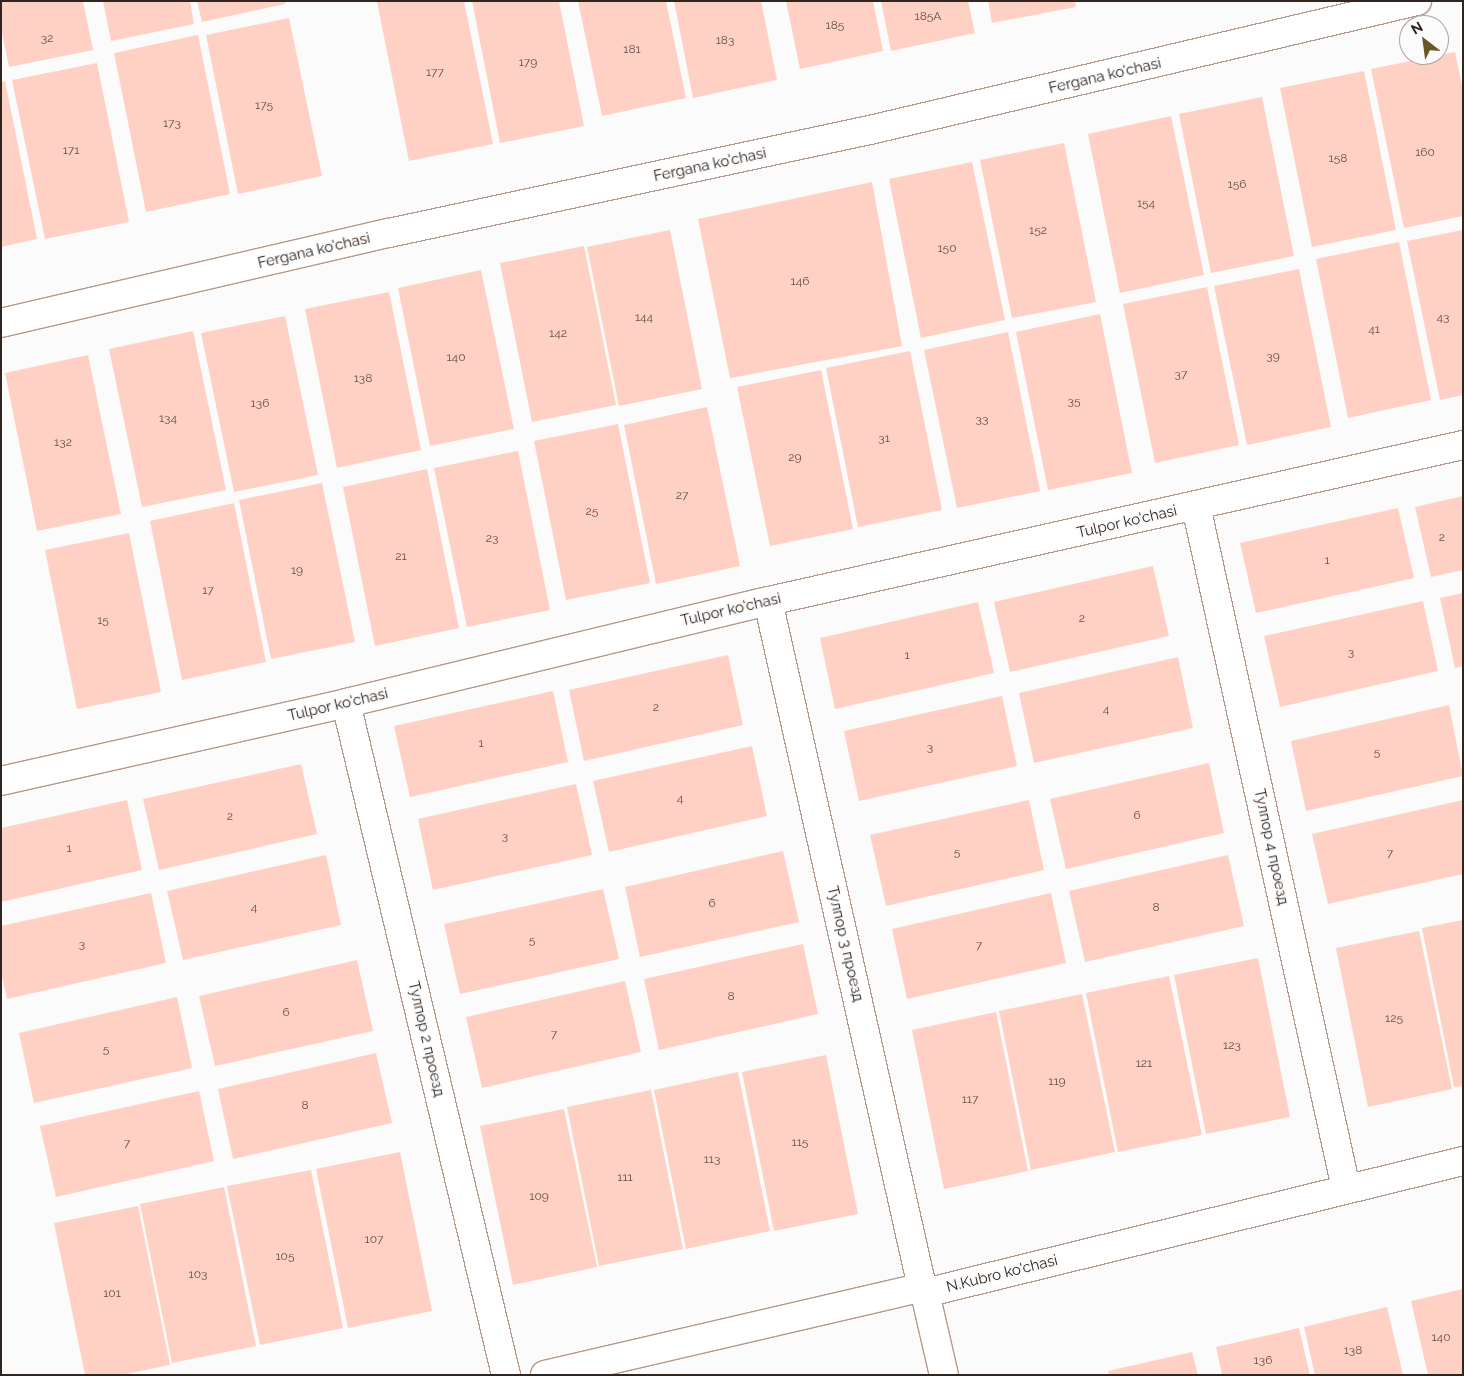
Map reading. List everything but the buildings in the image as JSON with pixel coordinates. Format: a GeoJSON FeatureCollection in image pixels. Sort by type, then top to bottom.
{"type":"FeatureCollection","features":[{"type":"Feature","properties":{"kind":"street","name":"Fergana ko'chasi"},"geometry":{"type":"LineString","coordinates":[[1,323],[398,231],[870,130],[1417,1]]}},
{"type":"Feature","properties":{"kind":"street","name":"Tulpor ko'chasi"},"geometry":{"type":"LineString","coordinates":[[1,781],[346,703],[768,601],[1463,445]]}},
{"type":"Feature","properties":{"kind":"street","name":"Тулпор 4 проезд"},"geometry":{"type":"LineString","coordinates":[[1196,506],[1346,1188]]}},
{"type":"Feature","properties":{"kind":"street","name":"Тулпор 3 проезд"},"geometry":{"type":"LineString","coordinates":[[768,601],[944,1375]]}},
{"type":"Feature","properties":{"kind":"street","name":"Тулпор 2 проезд"},"geometry":{"type":"LineString","coordinates":[[346,703],[506,1375]]}},
{"type":"Feature","properties":{"kind":"street","name":"N.Kubro ko'chasi"},"geometry":{"type":"LineString","coordinates":[[545,1375],[924,1290],[1463,1161]]}}]}
